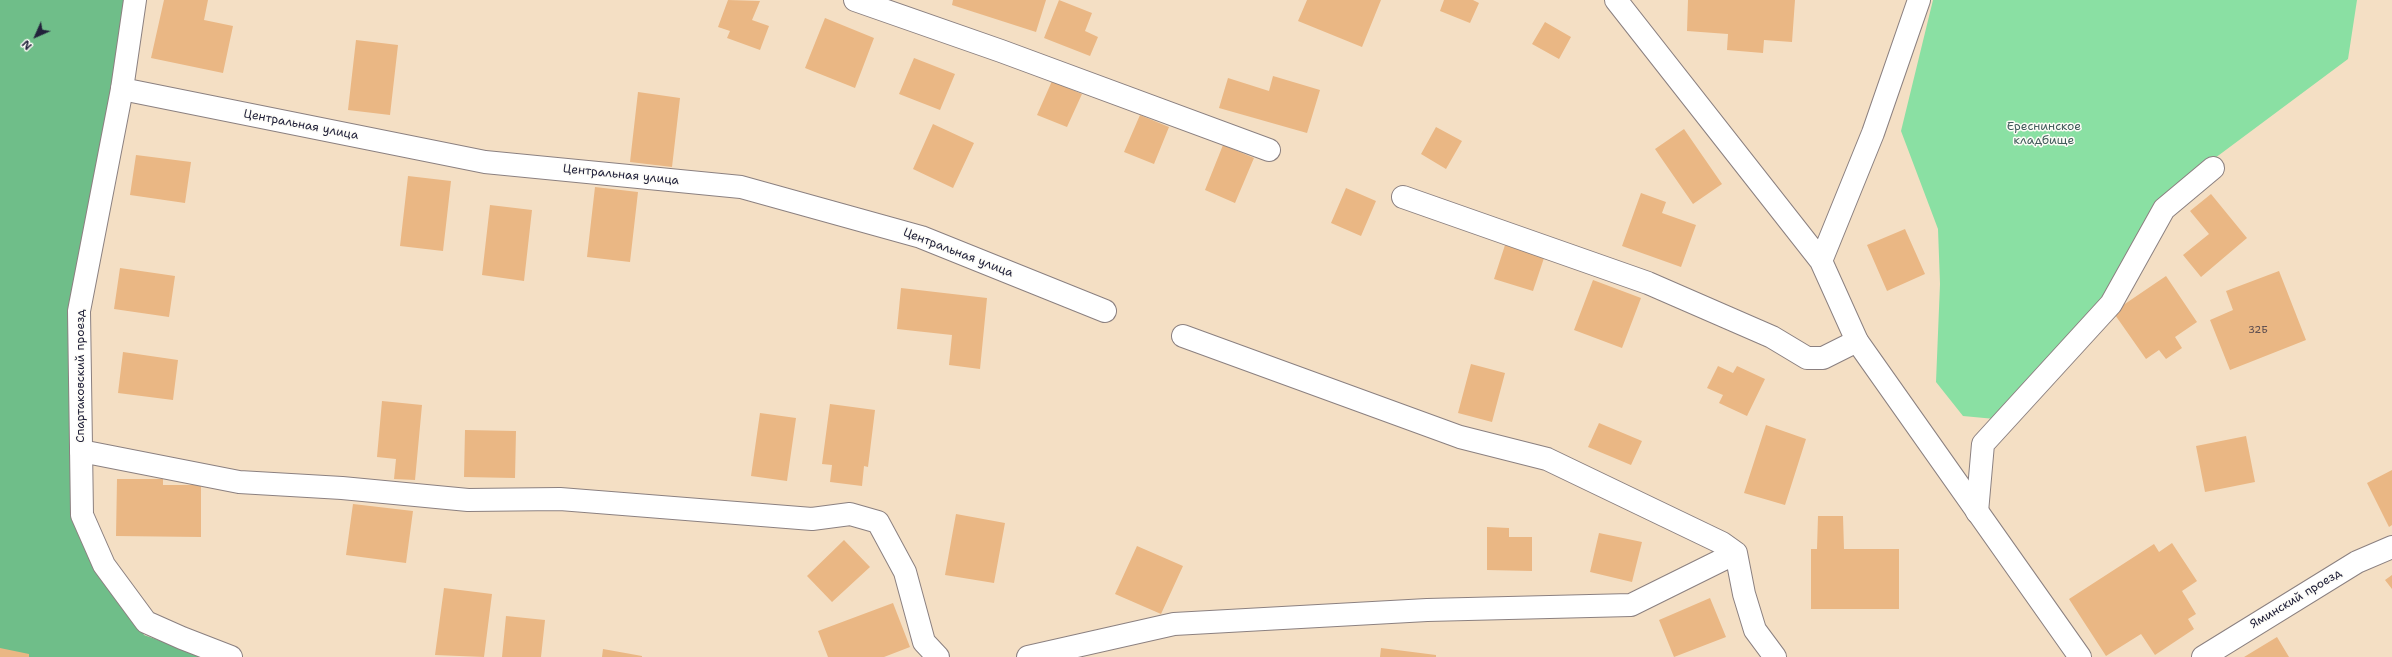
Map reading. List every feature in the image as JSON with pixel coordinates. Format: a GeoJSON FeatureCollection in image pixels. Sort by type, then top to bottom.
{"type":"FeatureCollection","features":[{"type":"Feature","properties":{"kind":"street","name":"Спартаковский проезд"},"geometry":{"type":"LineString","coordinates":[[135,0],[122,89],[79,311],[82,515],[104,565],[146,622],[231,657]]}},
{"type":"Feature","properties":{"kind":"street"},"geometry":{"type":"LineString","coordinates":[[855,0],[1001,50],[1269,150]]}},
{"type":"Feature","properties":{"kind":"street"},"geometry":{"type":"LineString","coordinates":[[1616,0],[1821,261],[1857,341],[1976,512],[2080,657]]}},
{"type":"Feature","properties":{"kind":"street"},"geometry":{"type":"LineString","coordinates":[[1821,261],[1872,133],[1920,0]]}},
{"type":"Feature","properties":{"kind":"street","name":"Центральная улица"},"geometry":{"type":"LineString","coordinates":[[122,89],[485,162],[741,187],[921,237],[1105,311]]}},
{"type":"Feature","properties":{"kind":"street"},"geometry":{"type":"LineString","coordinates":[[1976,512],[1983,444],[2111,304],[2164,209],[2214,168]]}},
{"type":"Feature","properties":{"kind":"street"},"geometry":{"type":"LineString","coordinates":[[1402,197],[1648,282],[1772,337],[1807,358],[1823,358],[1857,341]]}},
{"type":"Feature","properties":{"kind":"street"},"geometry":{"type":"LineString","coordinates":[[1183,336],[1460,437],[1547,459],[1722,543],[1736,553],[1744,594],[1755,630],[1775,657]]}},
{"type":"Feature","properties":{"kind":"street"},"geometry":{"type":"LineString","coordinates":[[81,450],[240,482],[342,488],[468,500],[560,499],[812,519],[850,514],[878,522],[906,572],[924,642],[938,657]]}},
{"type":"Feature","properties":{"kind":"street","name":"Яминский проезд"},"geometry":{"type":"LineString","coordinates":[[2203,657],[2357,562],[2392,548]]}},
{"type":"Feature","properties":{"kind":"street"},"geometry":{"type":"LineString","coordinates":[[1028,657],[1174,624],[1427,610],[1631,605],[1736,553]]}},
{"type":"Feature","properties":{"kind":"green space"},"geometry":{"type":"Polygon","coordinates":[[[0,0],[130,0],[74,334],[90,510],[144,635],[206,657],[0,657],[0,0]]]}},
{"type":"Feature","properties":{"kind":"green space","name":"Ереснинское кладбище"},"geometry":{"type":"Polygon","coordinates":[[[1933,0],[2357,0],[2348,59],[2160,199],[2104,297],[1995,419],[1963,416],[1936,382],[1940,284],[1938,229],[1901,131],[1933,0]]]}},
{"type":"Feature","properties":{"kind":"building"},"geometry":{"type":"Polygon","coordinates":[[[164,0],[208,0],[204,20],[233,26],[223,73],[151,58],[164,0]]]}},
{"type":"Feature","properties":{"kind":"building"},"geometry":{"type":"Polygon","coordinates":[[[728,0],[760,1],[752,20],[769,26],[760,50],[727,38],[730,31],[718,27],[728,0]]]}},
{"type":"Feature","properties":{"kind":"building"},"geometry":{"type":"Polygon","coordinates":[[[953,0],[1046,0],[1036,32],[952,5],[953,0]]]}},
{"type":"Feature","properties":{"kind":"building"},"geometry":{"type":"Polygon","coordinates":[[[1059,0],[1092,13],[1085,31],[1098,37],[1090,56],[1044,38],[1059,0]]]}},
{"type":"Feature","properties":{"kind":"building"},"geometry":{"type":"Polygon","coordinates":[[[1307,0],[1381,0],[1362,47],[1298,21],[1307,0]]]}},
{"type":"Feature","properties":{"kind":"building"},"geometry":{"type":"Polygon","coordinates":[[[1444,0],[1473,0],[1479,3],[1470,23],[1440,11],[1444,0]]]}},
{"type":"Feature","properties":{"kind":"building"},"geometry":{"type":"Polygon","coordinates":[[[1688,0],[1795,0],[1792,42],[1764,40],[1763,53],[1727,50],[1728,34],[1687,31],[1688,0]]]}},
{"type":"Feature","properties":{"kind":"building"},"geometry":{"type":"Polygon","coordinates":[[[825,18],[874,38],[855,88],[805,68],[825,18]]]}},
{"type":"Feature","properties":{"kind":"building"},"geometry":{"type":"Polygon","coordinates":[[[1545,22],[1571,37],[1559,59],[1532,44],[1545,22]]]}},
{"type":"Feature","properties":{"kind":"building"},"geometry":{"type":"Polygon","coordinates":[[[356,40],[398,45],[390,115],[348,110],[356,40]]]}},
{"type":"Feature","properties":{"kind":"building"},"geometry":{"type":"Polygon","coordinates":[[[914,58],[955,74],[940,110],[899,94],[914,58]]]}},
{"type":"Feature","properties":{"kind":"building"},"geometry":{"type":"Polygon","coordinates":[[[1273,76],[1320,90],[1307,133],[1219,108],[1228,78],[1269,91],[1273,76]]]}},
{"type":"Feature","properties":{"kind":"building"},"geometry":{"type":"Polygon","coordinates":[[[1052,81],[1082,94],[1067,127],[1037,115],[1052,81]]]}},
{"type":"Feature","properties":{"kind":"building"},"geometry":{"type":"Polygon","coordinates":[[[638,92],[680,98],[672,167],[630,162],[638,92]]]}},
{"type":"Feature","properties":{"kind":"building"},"geometry":{"type":"Polygon","coordinates":[[[1140,115],[1169,127],[1154,164],[1124,152],[1140,115]]]}},
{"type":"Feature","properties":{"kind":"building"},"geometry":{"type":"Polygon","coordinates":[[[933,124],[974,143],[953,188],[913,169],[933,124]]]}},
{"type":"Feature","properties":{"kind":"building"},"geometry":{"type":"Polygon","coordinates":[[[1436,127],[1462,141],[1446,169],[1421,154],[1436,127]]]}},
{"type":"Feature","properties":{"kind":"building"},"geometry":{"type":"Polygon","coordinates":[[[1684,129],[1722,184],[1693,204],[1655,149],[1684,129]]]}},
{"type":"Feature","properties":{"kind":"building"},"geometry":{"type":"Polygon","coordinates":[[[1223,145],[1254,158],[1235,203],[1205,190],[1223,145]]]}},
{"type":"Feature","properties":{"kind":"building"},"geometry":{"type":"Polygon","coordinates":[[[136,155],[191,162],[185,203],[130,195],[136,155]]]}},
{"type":"Feature","properties":{"kind":"building"},"geometry":{"type":"Polygon","coordinates":[[[408,176],[451,181],[443,251],[400,246],[408,176]]]}},
{"type":"Feature","properties":{"kind":"building"},"geometry":{"type":"Polygon","coordinates":[[[595,187],[638,192],[630,262],[587,257],[595,187]]]}},
{"type":"Feature","properties":{"kind":"building"},"geometry":{"type":"Polygon","coordinates":[[[1346,188],[1376,201],[1361,236],[1331,223],[1346,188]]]}},
{"type":"Feature","properties":{"kind":"building"},"geometry":{"type":"Polygon","coordinates":[[[1641,193],[1666,202],[1662,213],[1696,225],[1681,267],[1622,246],[1641,193]]]}},
{"type":"Feature","properties":{"kind":"building"},"geometry":{"type":"Polygon","coordinates":[[[2211,194],[2247,238],[2201,277],[2183,255],[2209,234],[2190,211],[2211,194]]]}},
{"type":"Feature","properties":{"kind":"building"},"geometry":{"type":"Polygon","coordinates":[[[490,205],[532,210],[524,281],[482,275],[490,205]]]}},
{"type":"Feature","properties":{"kind":"building"},"geometry":{"type":"Polygon","coordinates":[[[1905,229],[1925,274],[1887,291],[1867,245],[1905,229]]]}},
{"type":"Feature","properties":{"kind":"building"},"geometry":{"type":"Polygon","coordinates":[[[1505,245],[1544,258],[1533,291],[1494,279],[1505,245]]]}},
{"type":"Feature","properties":{"kind":"building"},"geometry":{"type":"Polygon","coordinates":[[[120,268],[175,276],[169,317],[114,309],[120,268]]]}},
{"type":"Feature","properties":{"kind":"building"},"geometry":{"type":"Polygon","coordinates":[[[2279,271],[2306,340],[2230,370],[2210,320],[2233,310],[2226,291],[2279,271]]]}},
{"type":"Feature","properties":{"kind":"building"},"geometry":{"type":"Polygon","coordinates":[[[2166,276],[2197,322],[2175,337],[2182,348],[2166,359],[2159,350],[2146,359],[2113,312],[2166,276]]]}},
{"type":"Feature","properties":{"kind":"building"},"geometry":{"type":"Polygon","coordinates":[[[1593,280],[1641,298],[1622,348],[1574,330],[1593,280]]]}},
{"type":"Feature","properties":{"kind":"building"},"geometry":{"type":"Polygon","coordinates":[[[901,288],[987,298],[980,369],[949,365],[952,335],[897,329],[901,288]]]}},
{"type":"Feature","properties":{"kind":"building"},"geometry":{"type":"Polygon","coordinates":[[[123,352],[178,360],[173,400],[118,393],[123,352]]]}},
{"type":"Feature","properties":{"kind":"building"},"geometry":{"type":"Polygon","coordinates":[[[1471,364],[1505,373],[1492,422],[1458,413],[1471,364]]]}},
{"type":"Feature","properties":{"kind":"building"},"geometry":{"type":"Polygon","coordinates":[[[1718,366],[1733,373],[1737,366],[1765,379],[1747,416],[1719,403],[1723,395],[1707,388],[1718,366]]]}},
{"type":"Feature","properties":{"kind":"building"},"geometry":{"type":"Polygon","coordinates":[[[382,401],[422,405],[415,480],[394,479],[396,459],[377,457],[382,401]]]}},
{"type":"Feature","properties":{"kind":"building"},"geometry":{"type":"Polygon","coordinates":[[[830,404],[875,410],[868,467],[864,466],[862,486],[830,482],[832,465],[822,464],[830,404]]]}},
{"type":"Feature","properties":{"kind":"building"},"geometry":{"type":"Polygon","coordinates":[[[760,413],[796,418],[787,481],[751,476],[760,413]]]}},
{"type":"Feature","properties":{"kind":"building"},"geometry":{"type":"Polygon","coordinates":[[[1599,423],[1642,441],[1631,465],[1588,447],[1599,423]]]}},
{"type":"Feature","properties":{"kind":"building"},"geometry":{"type":"Polygon","coordinates":[[[1766,425],[1806,439],[1785,505],[1744,493],[1766,425]]]}},
{"type":"Feature","properties":{"kind":"building"},"geometry":{"type":"Polygon","coordinates":[[[465,430],[516,431],[515,478],[464,477],[465,430]]]}},
{"type":"Feature","properties":{"kind":"building"},"geometry":{"type":"Polygon","coordinates":[[[2246,436],[2255,482],[2205,492],[2196,446],[2246,436]]]}},
{"type":"Feature","properties":{"kind":"building"},"geometry":{"type":"Polygon","coordinates":[[[2392,470],[2392,525],[2389,527],[2367,483],[2392,470]]]}},
{"type":"Feature","properties":{"kind":"building"},"geometry":{"type":"Polygon","coordinates":[[[117,479],[163,479],[163,485],[201,485],[201,537],[116,536],[117,479]]]}},
{"type":"Feature","properties":{"kind":"building"},"geometry":{"type":"Polygon","coordinates":[[[353,504],[413,511],[406,563],[346,555],[353,504]]]}},
{"type":"Feature","properties":{"kind":"building"},"geometry":{"type":"Polygon","coordinates":[[[956,514],[1005,523],[994,583],[945,575],[956,514]]]}},
{"type":"Feature","properties":{"kind":"building"},"geometry":{"type":"Polygon","coordinates":[[[1818,516],[1843,516],[1844,549],[1899,549],[1899,609],[1811,609],[1811,549],[1817,549],[1818,516]]]}},
{"type":"Feature","properties":{"kind":"building"},"geometry":{"type":"Polygon","coordinates":[[[1487,527],[1509,528],[1509,537],[1532,537],[1532,571],[1487,570],[1487,527]]]}},
{"type":"Feature","properties":{"kind":"building"},"geometry":{"type":"Polygon","coordinates":[[[1599,533],[1642,542],[1632,582],[1590,572],[1599,533]]]}},
{"type":"Feature","properties":{"kind":"building"},"geometry":{"type":"Polygon","coordinates":[[[844,540],[870,567],[832,602],[807,576],[844,540]]]}},
{"type":"Feature","properties":{"kind":"building"},"geometry":{"type":"Polygon","coordinates":[[[2172,543],[2197,581],[2182,591],[2196,614],[2188,619],[2194,629],[2155,655],[2141,634],[2106,656],[2069,599],[2154,544],[2159,552],[2172,543]]]}},
{"type":"Feature","properties":{"kind":"building"},"geometry":{"type":"Polygon","coordinates":[[[1137,546],[1183,566],[1161,614],[1115,594],[1137,546]]]}},
{"type":"Feature","properties":{"kind":"building"},"geometry":{"type":"Polygon","coordinates":[[[2392,575],[2392,589],[2385,580],[2392,575]]]}},
{"type":"Feature","properties":{"kind":"building"},"geometry":{"type":"Polygon","coordinates":[[[444,588],[492,594],[484,657],[435,655],[444,588]]]}},
{"type":"Feature","properties":{"kind":"building"},"geometry":{"type":"Polygon","coordinates":[[[1710,598],[1726,637],[1674,657],[1659,620],[1710,598]]]}},
{"type":"Feature","properties":{"kind":"building"},"geometry":{"type":"Polygon","coordinates":[[[893,603],[910,647],[884,657],[828,657],[818,631],[893,603]]]}},
{"type":"Feature","properties":{"kind":"building"},"geometry":{"type":"Polygon","coordinates":[[[506,616],[545,620],[541,657],[502,657],[506,616]]]}},
{"type":"Feature","properties":{"kind":"building"},"geometry":{"type":"Polygon","coordinates":[[[2277,637],[2289,657],[2244,657],[2277,637]]]}},
{"type":"Feature","properties":{"kind":"building"},"geometry":{"type":"Polygon","coordinates":[[[0,648],[29,654],[29,657],[0,657],[0,648]]]}},
{"type":"Feature","properties":{"kind":"building"},"geometry":{"type":"Polygon","coordinates":[[[1381,648],[1436,655],[1436,657],[1380,657],[1381,648]]]}},
{"type":"Feature","properties":{"kind":"building"},"geometry":{"type":"Polygon","coordinates":[[[603,649],[642,656],[642,657],[602,657],[603,649]]]}}]}
